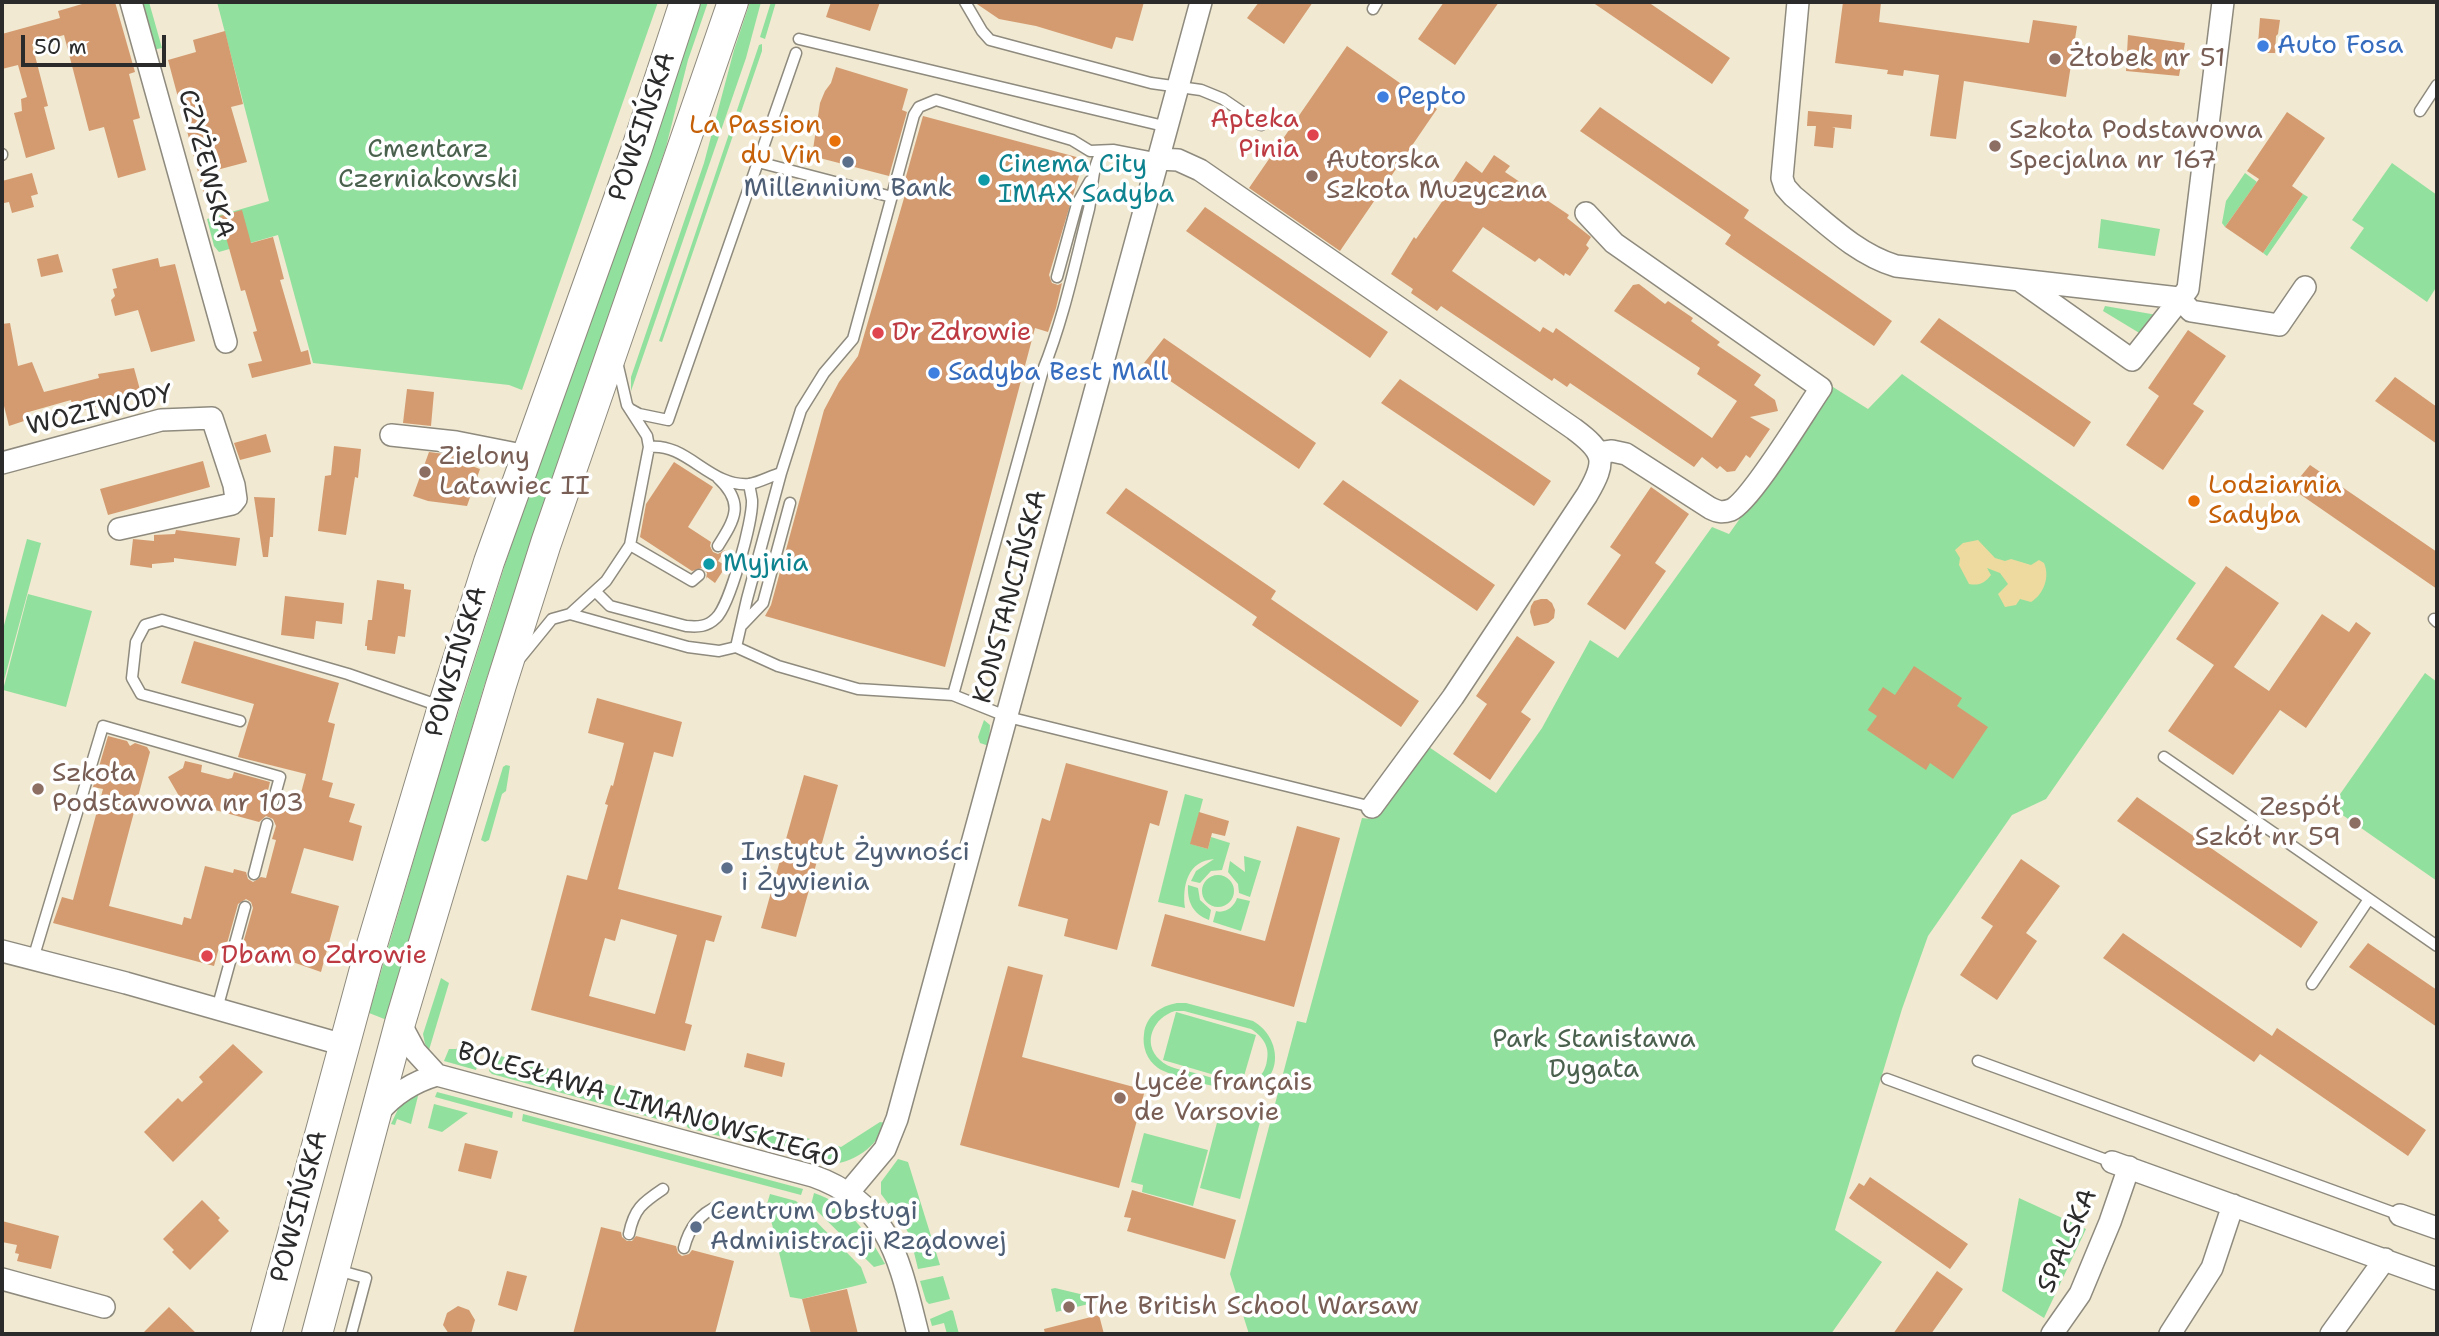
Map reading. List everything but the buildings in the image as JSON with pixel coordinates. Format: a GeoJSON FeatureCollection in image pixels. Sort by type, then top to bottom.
{"type":"FeatureCollection","features":[{"type":"Feature","properties":{"kind":"main road","name":"POWSIŃSKA"},"geometry":{"type":"LineString","coordinates":[[266,1334],[344,1045],[443,707],[489,562],[645,127],[685,2]]}},
{"type":"Feature","properties":{"kind":"main road","name":"POWSIŃSKA"},"geometry":{"type":"LineString","coordinates":[[317,1334],[400,1023],[501,685],[546,543],[733,2]]}},
{"type":"Feature","properties":{"kind":"street","name":"CZYŻEWSKA"},"geometry":{"type":"LineString","coordinates":[[131,2],[226,342]]}},
{"type":"Feature","properties":{"kind":"street","name":"KONSTANCIŃSKA"},"geometry":{"type":"LineString","coordinates":[[848,1192],[890,1140],[1008,717],[1201,2]]}},
{"type":"Feature","properties":{"kind":"street"},"geometry":{"type":"LineString","coordinates":[[1798,2],[1782,166],[1785,187],[1862,252],[1879,261],[1907,268],[2179,298],[2191,311],[2278,325],[2305,287]]}},
{"type":"Feature","properties":{"kind":"street"},"geometry":{"type":"LineString","coordinates":[[2017,279],[2132,360],[2188,289],[2224,2]]}},
{"type":"Feature","properties":{"kind":"street"},"geometry":{"type":"LineString","coordinates":[[1159,159],[1178,160],[1200,170],[1574,429],[1591,442],[1598,453],[1600,473],[1587,495],[1453,697],[1372,807]]}},
{"type":"Feature","properties":{"kind":"street"},"geometry":{"type":"LineString","coordinates":[[1586,213],[1614,243],[1821,388],[1749,496],[1730,510],[1720,513],[1626,454],[1612,451],[1598,453]]}},
{"type":"Feature","properties":{"kind":"street","name":"WOZIWODY"},"geometry":{"type":"LineString","coordinates":[[2,463],[161,420],[212,418],[234,485],[236,499],[232,504],[119,528]]}},
{"type":"Feature","properties":{"kind":"street"},"geometry":{"type":"LineString","coordinates":[[391,435],[456,442],[527,456]]}},
{"type":"Feature","properties":{"kind":"street"},"geometry":{"type":"LineString","coordinates":[[3,955],[33,959],[344,1045]]}},
{"type":"Feature","properties":{"kind":"street","name":"BOLESŁAWA LIMANOWSKIEGO"},"geometry":{"type":"LineString","coordinates":[[400,1023],[424,1064],[437,1075],[813,1176],[848,1192],[874,1217],[894,1247],[918,1334]]}},
{"type":"Feature","properties":{"kind":"street","name":"BOLESŁAWA LIMANOWSKIEGO"},"geometry":{"type":"LineString","coordinates":[[375,1117],[402,1091],[421,1080],[437,1075]]}},
{"type":"Feature","properties":{"kind":"street"},"geometry":{"type":"LineString","coordinates":[[2121,1164],[2437,1279]]}},
{"type":"Feature","properties":{"kind":"street","name":"SPALSKA"},"geometry":{"type":"LineString","coordinates":[[2052,1334],[2083,1287],[2121,1164]]}},
{"type":"Feature","properties":{"kind":"street"},"geometry":{"type":"LineString","coordinates":[[2170,1334],[2212,1268],[2233,1205]]}},
{"type":"Feature","properties":{"kind":"street"},"geometry":{"type":"LineString","coordinates":[[2400,1214],[2437,1228]]}},
{"type":"Feature","properties":{"kind":"street"},"geometry":{"type":"LineString","coordinates":[[2331,1334],[2385,1259]]}},
{"type":"Feature","properties":{"kind":"street"},"geometry":{"type":"LineString","coordinates":[[2,1279],[104,1307]]}},
{"type":"Feature","properties":{"kind":"lane"},"geometry":{"type":"LineString","coordinates":[[965,2],[982,32],[990,40],[1151,83],[1201,90],[1223,99],[1261,125]]}},
{"type":"Feature","properties":{"kind":"lane"},"geometry":{"type":"LineString","coordinates":[[799,39],[1168,127]]}},
{"type":"Feature","properties":{"kind":"lane"},"geometry":{"type":"LineString","coordinates":[[630,409],[639,414],[668,420],[796,53]]}},
{"type":"Feature","properties":{"kind":"lane"},"geometry":{"type":"LineString","coordinates":[[2420,111],[2437,85]]}},
{"type":"Feature","properties":{"kind":"lane"},"geometry":{"type":"LineString","coordinates":[[736,647],[781,473],[801,410],[824,373],[853,339],[914,115],[919,107],[936,100],[1072,140],[1090,151],[1113,150],[1159,159]]}},
{"type":"Feature","properties":{"kind":"lane"},"geometry":{"type":"LineString","coordinates":[[1057,277],[1077,204],[1092,179],[1102,151]]}},
{"type":"Feature","properties":{"kind":"lane"},"geometry":{"type":"LineString","coordinates":[[758,162],[892,197]]}},
{"type":"Feature","properties":{"kind":"lane"},"geometry":{"type":"LineString","coordinates":[[953,695],[1043,370],[1059,330],[1090,203],[1092,179]]}},
{"type":"Feature","properties":{"kind":"lane"},"geometry":{"type":"LineString","coordinates":[[501,685],[552,619],[570,614],[596,592],[630,545],[649,447],[647,436],[622,391],[614,344]]}},
{"type":"Feature","properties":{"kind":"lane"},"geometry":{"type":"LineString","coordinates":[[649,447],[674,449],[716,476],[732,494],[735,513],[732,524],[718,546]]}},
{"type":"Feature","properties":{"kind":"lane"},"geometry":{"type":"LineString","coordinates":[[716,476],[749,484],[781,473]]}},
{"type":"Feature","properties":{"kind":"lane"},"geometry":{"type":"LineString","coordinates":[[596,592],[610,606],[660,620],[698,627],[710,623],[726,604],[746,534],[752,500],[749,484]]}},
{"type":"Feature","properties":{"kind":"lane"},"geometry":{"type":"LineString","coordinates":[[741,627],[763,603],[790,503]]}},
{"type":"Feature","properties":{"kind":"lane"},"geometry":{"type":"LineString","coordinates":[[630,545],[692,581],[699,575]]}},
{"type":"Feature","properties":{"kind":"lane"},"geometry":{"type":"LineString","coordinates":[[570,614],[688,647],[719,651],[736,647],[778,666],[858,689],[953,695],[1008,717],[1372,807]]}},
{"type":"Feature","properties":{"kind":"lane"},"geometry":{"type":"LineString","coordinates":[[240,721],[141,694],[132,678],[136,642],[145,625],[162,620],[348,674],[443,707]]}},
{"type":"Feature","properties":{"kind":"lane"},"geometry":{"type":"LineString","coordinates":[[33,959],[103,726],[280,777],[273,802]]}},
{"type":"Feature","properties":{"kind":"lane"},"geometry":{"type":"LineString","coordinates":[[2164,757],[2437,946]]}},
{"type":"Feature","properties":{"kind":"lane"},"geometry":{"type":"LineString","coordinates":[[254,874],[267,824]]}},
{"type":"Feature","properties":{"kind":"lane"},"geometry":{"type":"LineString","coordinates":[[2312,984],[2369,899]]}},
{"type":"Feature","properties":{"kind":"lane"},"geometry":{"type":"LineString","coordinates":[[217,1009],[245,907]]}},
{"type":"Feature","properties":{"kind":"lane"},"geometry":{"type":"LineString","coordinates":[[1978,1061],[2400,1214]]}},
{"type":"Feature","properties":{"kind":"lane"},"geometry":{"type":"LineString","coordinates":[[1887,1079],[2121,1164]]}},
{"type":"Feature","properties":{"kind":"lane"},"geometry":{"type":"LineString","coordinates":[[629,1234],[632,1217],[646,1200],[663,1189]]}},
{"type":"Feature","properties":{"kind":"lane"},"geometry":{"type":"LineString","coordinates":[[684,1248],[687,1236],[702,1213],[718,1206]]}},
{"type":"Feature","properties":{"kind":"lane"},"geometry":{"type":"LineString","coordinates":[[335,1269],[366,1279],[351,1334]]}},
{"type":"Feature","properties":{"kind":"green space"},"geometry":{"type":"Polygon","coordinates":[[[139,2],[149,2],[162,48],[152,50],[139,2]]]}},
{"type":"Feature","properties":{"kind":"green space","name":"Cmentarz Czerniakowski"},"geometry":{"type":"Polygon","coordinates":[[[217,2],[658,2],[522,390],[509,385],[313,363],[278,235],[219,252],[214,246],[207,219],[269,201],[217,2]]]}},
{"type":"Feature","properties":{"kind":"green space"},"geometry":{"type":"Polygon","coordinates":[[[699,2],[708,2],[688,60],[666,147],[484,686],[387,1020],[369,1013],[437,780],[509,552],[699,2]]]}},
{"type":"Feature","properties":{"kind":"green space"},"geometry":{"type":"Polygon","coordinates":[[[750,2],[761,2],[746,58],[631,391],[631,377],[704,163],[734,50],[750,2]]]}},
{"type":"Feature","properties":{"kind":"green space"},"geometry":{"type":"Polygon","coordinates":[[[771,2],[776,2],[765,39],[760,37],[771,2]]]}},
{"type":"Feature","properties":{"kind":"green space"},"geometry":{"type":"Polygon","coordinates":[[[762,44],[762,51],[662,342],[659,341],[759,45],[762,44]]]}},
{"type":"Feature","properties":{"kind":"green space"},"geometry":{"type":"Polygon","coordinates":[[[2392,163],[2437,195],[2437,286],[2427,302],[2350,248],[2364,228],[2352,220],[2392,163]]]}},
{"type":"Feature","properties":{"kind":"green space"},"geometry":{"type":"Polygon","coordinates":[[[2245,173],[2257,182],[2225,227],[2222,223],[2226,201],[2245,173]]]}},
{"type":"Feature","properties":{"kind":"green space"},"geometry":{"type":"Polygon","coordinates":[[[2303,194],[2308,197],[2267,256],[2263,253],[2303,194]]]}},
{"type":"Feature","properties":{"kind":"green space"},"geometry":{"type":"Polygon","coordinates":[[[2101,219],[2160,229],[2155,256],[2098,248],[2101,219]]]}},
{"type":"Feature","properties":{"kind":"green space"},"geometry":{"type":"Polygon","coordinates":[[[2105,306],[2157,315],[2141,334],[2103,311],[2105,306]]]}},
{"type":"Feature","properties":{"kind":"green space","name":"Park Stanisława Dygata"},"geometry":{"type":"Polygon","coordinates":[[[1902,374],[2196,583],[2046,799],[2012,815],[1928,936],[1902,1009],[1835,1230],[1882,1262],[1831,1334],[1249,1334],[1230,1274],[1297,1021],[1306,1023],[1362,818],[1371,819],[1426,745],[1496,793],[1542,728],[1590,640],[1618,658],[1712,527],[1729,534],[1833,387],[1868,409],[1902,374]]]}},
{"type":"Feature","properties":{"kind":"green space"},"geometry":{"type":"Polygon","coordinates":[[[27,539],[41,543],[2,688],[2,633],[27,539]]]}},
{"type":"Feature","properties":{"kind":"green space"},"geometry":{"type":"Polygon","coordinates":[[[28,594],[92,611],[66,707],[3,690],[28,594]]]}},
{"type":"Feature","properties":{"kind":"green space"},"geometry":{"type":"Polygon","coordinates":[[[2425,673],[2437,682],[2437,881],[2331,807],[2425,673]]]}},
{"type":"Feature","properties":{"kind":"green space"},"geometry":{"type":"Polygon","coordinates":[[[984,720],[990,725],[989,746],[980,743],[978,737],[984,720]]]}},
{"type":"Feature","properties":{"kind":"green space"},"geometry":{"type":"Polygon","coordinates":[[[510,766],[506,791],[502,794],[489,840],[485,842],[481,840],[503,767],[510,766]]]}},
{"type":"Feature","properties":{"kind":"green space"},"geometry":{"type":"Polygon","coordinates":[[[1185,794],[1203,799],[1191,844],[1208,849],[1211,837],[1230,843],[1222,870],[1211,871],[1200,883],[1191,881],[1196,871],[1214,859],[1198,864],[1193,869],[1186,883],[1185,908],[1158,902],[1185,794]]]}},
{"type":"Feature","properties":{"kind":"green space"},"geometry":{"type":"Polygon","coordinates":[[[1244,856],[1261,861],[1250,897],[1239,893],[1238,884],[1228,872],[1230,861],[1245,872],[1244,856]]]}},
{"type":"Feature","properties":{"kind":"green space"},"geometry":{"type":"Polygon","coordinates":[[[1218,875],[1229,880],[1234,891],[1229,902],[1218,907],[1207,902],[1202,891],[1207,880],[1218,875]]]}},
{"type":"Feature","properties":{"kind":"green space"},"geometry":{"type":"Polygon","coordinates":[[[1188,885],[1198,888],[1200,900],[1211,910],[1209,920],[1192,907],[1188,885]]]}},
{"type":"Feature","properties":{"kind":"green space"},"geometry":{"type":"Polygon","coordinates":[[[1237,898],[1250,901],[1241,931],[1213,922],[1216,911],[1229,909],[1237,898]]]}},
{"type":"Feature","properties":{"kind":"green space"},"geometry":{"type":"Polygon","coordinates":[[[441,978],[449,983],[429,1050],[423,1034],[441,978]]]}},
{"type":"Feature","properties":{"kind":"green space"},"geometry":{"type":"Polygon","coordinates":[[[1186,1003],[1253,1021],[1270,1038],[1274,1048],[1273,1070],[1268,1079],[1247,1090],[1229,1089],[1201,1083],[1158,1068],[1146,1053],[1145,1028],[1151,1017],[1171,1004],[1186,1003]],[[1184,1011],[1168,1014],[1152,1031],[1151,1046],[1160,1060],[1177,1069],[1238,1083],[1257,1078],[1263,1071],[1267,1050],[1262,1038],[1255,1032],[1184,1011]]]}},
{"type":"Feature","properties":{"kind":"green space"},"geometry":{"type":"Polygon","coordinates":[[[1176,1012],[1256,1035],[1242,1083],[1163,1060],[1176,1012]]]}},
{"type":"Feature","properties":{"kind":"green space"},"geometry":{"type":"Polygon","coordinates":[[[462,1046],[482,1050],[476,1070],[444,1061],[449,1049],[462,1046]]]}},
{"type":"Feature","properties":{"kind":"green space"},"geometry":{"type":"Polygon","coordinates":[[[493,1054],[679,1103],[673,1120],[668,1122],[492,1074],[489,1071],[493,1054]]]}},
{"type":"Feature","properties":{"kind":"green space"},"geometry":{"type":"Polygon","coordinates":[[[419,1092],[411,1124],[397,1119],[395,1125],[391,1124],[400,1105],[419,1092]]]}},
{"type":"Feature","properties":{"kind":"green space"},"geometry":{"type":"Polygon","coordinates":[[[437,1092],[513,1112],[512,1118],[435,1097],[437,1092]]]}},
{"type":"Feature","properties":{"kind":"green space"},"geometry":{"type":"Polygon","coordinates":[[[434,1104],[468,1113],[442,1132],[428,1128],[434,1104]]]}},
{"type":"Feature","properties":{"kind":"green space"},"geometry":{"type":"Polygon","coordinates":[[[690,1107],[814,1140],[811,1157],[804,1158],[688,1128],[685,1123],[690,1107]]]}},
{"type":"Feature","properties":{"kind":"green space"},"geometry":{"type":"Polygon","coordinates":[[[1220,1111],[1260,1122],[1240,1199],[1200,1188],[1220,1111]]]}},
{"type":"Feature","properties":{"kind":"green space"},"geometry":{"type":"Polygon","coordinates":[[[523,1114],[803,1189],[801,1195],[522,1121],[523,1114]]]}},
{"type":"Feature","properties":{"kind":"green space"},"geometry":{"type":"Polygon","coordinates":[[[880,1122],[886,1123],[882,1132],[861,1154],[843,1162],[823,1164],[827,1147],[832,1144],[841,1147],[880,1122]]]}},
{"type":"Feature","properties":{"kind":"green space"},"geometry":{"type":"Polygon","coordinates":[[[1144,1133],[1208,1150],[1193,1206],[1142,1192],[1143,1185],[1131,1182],[1144,1133]]]}},
{"type":"Feature","properties":{"kind":"green space"},"geometry":{"type":"Polygon","coordinates":[[[898,1159],[908,1162],[940,1265],[918,1269],[910,1236],[881,1194],[881,1182],[898,1159]]]}},
{"type":"Feature","properties":{"kind":"green space"},"geometry":{"type":"Polygon","coordinates":[[[814,1193],[837,1204],[856,1221],[885,1264],[874,1267],[811,1205],[814,1193]]]}},
{"type":"Feature","properties":{"kind":"green space"},"geometry":{"type":"Polygon","coordinates":[[[770,1194],[796,1201],[861,1267],[867,1283],[802,1299],[790,1297],[767,1204],[770,1194]]]}},
{"type":"Feature","properties":{"kind":"green space"},"geometry":{"type":"Polygon","coordinates":[[[2019,1198],[2086,1229],[2044,1318],[2002,1291],[2019,1198]]]}},
{"type":"Feature","properties":{"kind":"green space"},"geometry":{"type":"Polygon","coordinates":[[[943,1276],[950,1299],[929,1304],[920,1281],[943,1276]]]}},
{"type":"Feature","properties":{"kind":"green space"},"geometry":{"type":"Polygon","coordinates":[[[1051,1289],[1105,1300],[1056,1312],[1051,1289]]]}},
{"type":"Feature","properties":{"kind":"green space"},"geometry":{"type":"Polygon","coordinates":[[[951,1310],[959,1334],[947,1334],[944,1323],[932,1326],[930,1319],[951,1310]]]}},
{"type":"Feature","properties":{"kind":"sand"},"geometry":{"type":"Polygon","coordinates":[[[1978,540],[1995,558],[2031,565],[2039,560],[2044,563],[2046,579],[2036,599],[2031,602],[2020,599],[2016,605],[2005,607],[1998,594],[2008,584],[2000,573],[1987,568],[1991,575],[1986,580],[1979,584],[1969,584],[1955,550],[1963,543],[1978,540]]]}},
{"type":"Feature","properties":{"kind":"place","name":"Auto Fosa"},"geometry":{"type":"Point","coordinates":[2263,46]}},
{"type":"Feature","properties":{"kind":"place","name":"Żłobek nr 51"},"geometry":{"type":"Point","coordinates":[2055,59]}},
{"type":"Feature","properties":{"kind":"place","name":"Pepto"},"geometry":{"type":"Point","coordinates":[1383,97]}},
{"type":"Feature","properties":{"kind":"place","name":"Apteka Pinia"},"geometry":{"type":"Point","coordinates":[1313,135]}},
{"type":"Feature","properties":{"kind":"place","name":"La Passion du Vin"},"geometry":{"type":"Point","coordinates":[835,141]}},
{"type":"Feature","properties":{"kind":"place","name":"Szkoła Podstawowa Specjalna nr 167"},"geometry":{"type":"Point","coordinates":[1995,146]}},
{"type":"Feature","properties":{"kind":"place","name":"Millennium Bank"},"geometry":{"type":"Point","coordinates":[848,162]}},
{"type":"Feature","properties":{"kind":"place","name":"Autorska Szkoła Muzyczna"},"geometry":{"type":"Point","coordinates":[1312,176]}},
{"type":"Feature","properties":{"kind":"place","name":"Cinema City IMAX Sadyba"},"geometry":{"type":"Point","coordinates":[984,180]}},
{"type":"Feature","properties":{"kind":"place","name":"Dr Zdrowie"},"geometry":{"type":"Point","coordinates":[878,333]}},
{"type":"Feature","properties":{"kind":"place","name":"Sadyba Best Mall"},"geometry":{"type":"Point","coordinates":[934,373]}},
{"type":"Feature","properties":{"kind":"place","name":"Zielony Latawiec II"},"geometry":{"type":"Point","coordinates":[425,472]}},
{"type":"Feature","properties":{"kind":"place","name":"Lodziarnia Sadyba"},"geometry":{"type":"Point","coordinates":[2194,501]}},
{"type":"Feature","properties":{"kind":"place","name":"Myjnia"},"geometry":{"type":"Point","coordinates":[709,564]}},
{"type":"Feature","properties":{"kind":"place","name":"Szkoła Podstawowa nr 103"},"geometry":{"type":"Point","coordinates":[38,789]}},
{"type":"Feature","properties":{"kind":"place","name":"Zespół Szkół nr 59"},"geometry":{"type":"Point","coordinates":[2355,823]}},
{"type":"Feature","properties":{"kind":"place","name":"Instytut Żywności i Żywienia"},"geometry":{"type":"Point","coordinates":[727,868]}},
{"type":"Feature","properties":{"kind":"place","name":"Dbam o Zdrowie"},"geometry":{"type":"Point","coordinates":[207,956]}},
{"type":"Feature","properties":{"kind":"place","name":"Lycée français de Varsovie"},"geometry":{"type":"Point","coordinates":[1120,1098]}},
{"type":"Feature","properties":{"kind":"place","name":"Centrum Obsługi Administracji Rządowej"},"geometry":{"type":"Point","coordinates":[696,1227]}},
{"type":"Feature","properties":{"kind":"place","name":"The British School Warsaw"},"geometry":{"type":"Point","coordinates":[1069,1307]}}]}
